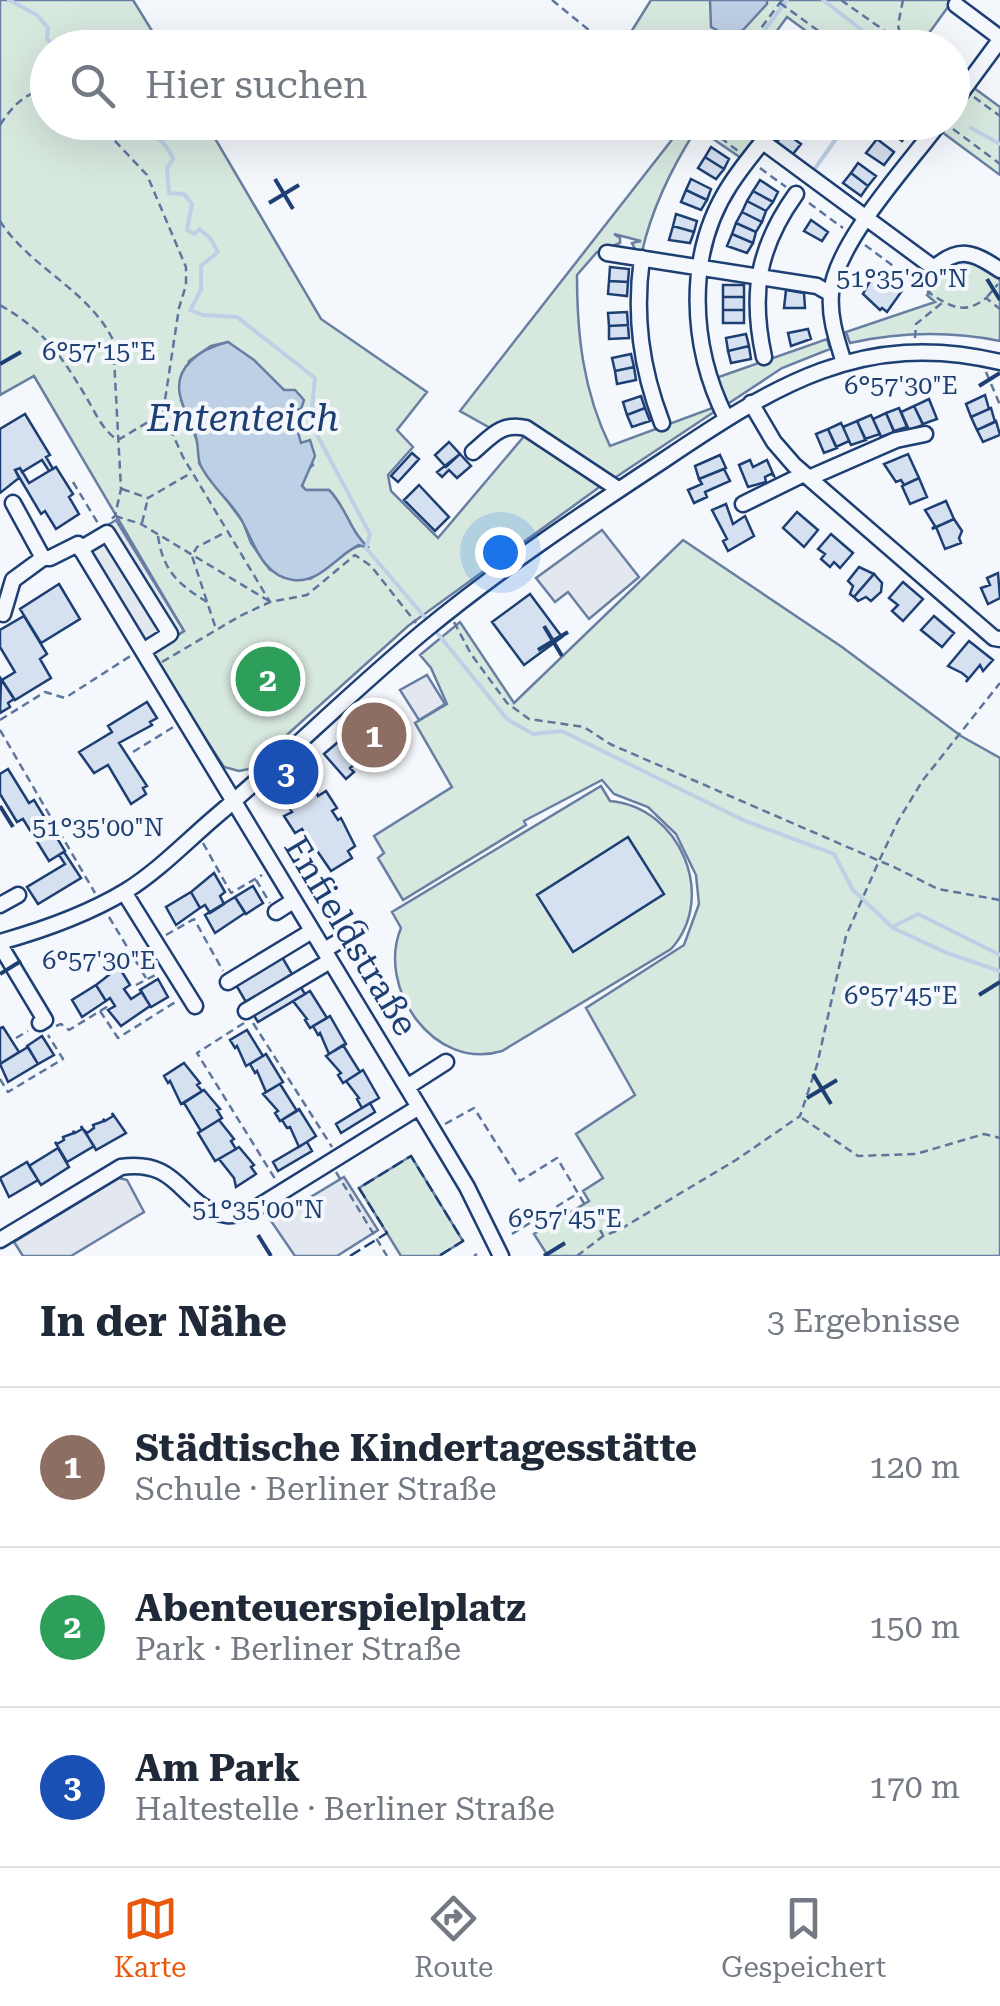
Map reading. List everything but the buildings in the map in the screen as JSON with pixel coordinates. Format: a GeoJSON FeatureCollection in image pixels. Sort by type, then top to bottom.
{"type":"FeatureCollection","features":[{"type":"Feature","properties":{"kind":"street"},"geometry":{"type":"LineString","coordinates":[[956,4],[999,35],[970,81]]}},
{"type":"Feature","properties":{"kind":"street"},"geometry":{"type":"LineString","coordinates":[[844,363],[832,323],[834,277],[854,236],[928,140]]}},
{"type":"Feature","properties":{"kind":"street"},"geometry":{"type":"LineString","coordinates":[[726,418],[712,387],[701,346],[697,314],[700,269],[718,210],[748,159],[763,142],[934,268],[953,254],[966,252],[1000,270]]}},
{"type":"Feature","properties":{"kind":"street"},"geometry":{"type":"LineString","coordinates":[[764,357],[756,316],[759,276],[770,234],[796,194]]}},
{"type":"Feature","properties":{"kind":"street"},"geometry":{"type":"LineString","coordinates":[[607,253],[817,286],[831,294]]}},
{"type":"Feature","properties":{"kind":"street"},"geometry":{"type":"LineString","coordinates":[[642,258],[638,287],[641,356],[662,423]]}},
{"type":"Feature","properties":{"kind":"street"},"geometry":{"type":"LineString","coordinates":[[40,1023],[46,1020],[1,941],[64,921],[124,892],[234,802],[424,632],[618,490],[751,402],[844,363],[914,351],[1000,362]]}},
{"type":"Feature","properties":{"kind":"street"},"geometry":{"type":"LineString","coordinates":[[751,402],[774,442],[807,476],[994,638],[1000,639]]}},
{"type":"Feature","properties":{"kind":"street"},"geometry":{"type":"LineString","coordinates":[[474,452],[502,427],[526,428],[618,490]]}},
{"type":"Feature","properties":{"kind":"street"},"geometry":{"type":"LineString","coordinates":[[743,504],[896,440],[924,434]]}},
{"type":"Feature","properties":{"kind":"street"},"geometry":{"type":"LineString","coordinates":[[13,503],[43,558]]}},
{"type":"Feature","properties":{"kind":"street"},"geometry":{"type":"LineString","coordinates":[[2,614],[13,580],[43,558],[78,544],[80,548],[102,530],[170,634],[142,650]]}},
{"type":"Feature","properties":{"kind":"street","name":"Enfieldstraße"},"geometry":{"type":"LineString","coordinates":[[80,548],[420,1106],[501,1256]]}},
{"type":"Feature","properties":{"kind":"street"},"geometry":{"type":"LineString","coordinates":[[124,892],[195,1006]]}},
{"type":"Feature","properties":{"kind":"street"},"geometry":{"type":"LineString","coordinates":[[0,906],[18,895]]}},
{"type":"Feature","properties":{"kind":"street"},"geometry":{"type":"LineString","coordinates":[[276,912],[294,901]]}},
{"type":"Feature","properties":{"kind":"street"},"geometry":{"type":"LineString","coordinates":[[246,1010],[359,930]]}},
{"type":"Feature","properties":{"kind":"street"},"geometry":{"type":"LineString","coordinates":[[226,975],[312,932]]}},
{"type":"Feature","properties":{"kind":"street"},"geometry":{"type":"LineString","coordinates":[[407,1086],[446,1062]]}},
{"type":"Feature","properties":{"kind":"street"},"geometry":{"type":"LineString","coordinates":[[0,1240],[122,1167],[143,1164],[160,1169],[206,1208],[228,1215],[250,1211],[420,1106]]}},
{"type":"Feature","properties":{"kind":"path"},"geometry":{"type":"LineString","coordinates":[[552,0],[588,30]]}},
{"type":"Feature","properties":{"kind":"path"},"geometry":{"type":"LineString","coordinates":[[841,0],[883,30]]}},
{"type":"Feature","properties":{"kind":"path"},"geometry":{"type":"LineString","coordinates":[[899,30],[903,0]]}},
{"type":"Feature","properties":{"kind":"path"},"geometry":{"type":"LineString","coordinates":[[759,30],[781,1],[819,30]]}},
{"type":"Feature","properties":{"kind":"path"},"geometry":{"type":"LineString","coordinates":[[0,125],[20,100],[30,94]]}},
{"type":"Feature","properties":{"kind":"path"},"geometry":{"type":"LineString","coordinates":[[970,94],[1000,116]]}},
{"type":"Feature","properties":{"kind":"path"},"geometry":{"type":"LineString","coordinates":[[113,140],[147,175],[186,267],[163,413],[192,472],[270,602]]}},
{"type":"Feature","properties":{"kind":"path"},"geometry":{"type":"LineString","coordinates":[[724,140],[943,302],[964,310],[975,308],[1000,280]]}},
{"type":"Feature","properties":{"kind":"path"},"geometry":{"type":"LineString","coordinates":[[967,140],[1000,164]]}},
{"type":"Feature","properties":{"kind":"path"},"geometry":{"type":"LineString","coordinates":[[0,221],[17,244],[68,285],[107,328],[115,356],[121,489],[116,516],[102,530],[73,482]]}},
{"type":"Feature","properties":{"kind":"path"},"geometry":{"type":"LineString","coordinates":[[928,292],[937,279],[934,268]]}},
{"type":"Feature","properties":{"kind":"path"},"geometry":{"type":"LineString","coordinates":[[986,298],[1000,308]]}},
{"type":"Feature","properties":{"kind":"path"},"geometry":{"type":"LineString","coordinates":[[914,351],[916,324],[943,302]]}},
{"type":"Feature","properties":{"kind":"path"},"geometry":{"type":"LineString","coordinates":[[0,305],[33,326],[54,346],[104,426],[117,440]]}},
{"type":"Feature","properties":{"kind":"path"},"geometry":{"type":"LineString","coordinates":[[979,357],[1000,404]]}},
{"type":"Feature","properties":{"kind":"path"},"geometry":{"type":"LineString","coordinates":[[117,440],[163,413]]}},
{"type":"Feature","properties":{"kind":"path"},"geometry":{"type":"LineString","coordinates":[[141,524],[148,498],[192,472]]}},
{"type":"Feature","properties":{"kind":"path"},"geometry":{"type":"LineString","coordinates":[[121,489],[148,498]]}},
{"type":"Feature","properties":{"kind":"path"},"geometry":{"type":"LineString","coordinates":[[116,516],[141,524],[270,602]]}},
{"type":"Feature","properties":{"kind":"path"},"geometry":{"type":"LineString","coordinates":[[215,628],[192,556],[197,547],[226,532]]}},
{"type":"Feature","properties":{"kind":"path"},"geometry":{"type":"LineString","coordinates":[[158,534],[164,563],[172,577],[210,604]]}},
{"type":"Feature","properties":{"kind":"path"},"geometry":{"type":"LineString","coordinates":[[153,667],[215,628],[270,602],[306,594],[355,555],[371,566],[424,632]]}},
{"type":"Feature","properties":{"kind":"path"},"geometry":{"type":"LineString","coordinates":[[449,612],[471,654],[507,704],[529,719],[584,728],[610,744],[880,860],[938,890],[1000,900]]}},
{"type":"Feature","properties":{"kind":"path"},"geometry":{"type":"LineString","coordinates":[[0,720],[45,692],[65,698],[142,650]]}},
{"type":"Feature","properties":{"kind":"path"},"geometry":{"type":"LineString","coordinates":[[577,1256],[603,1236],[648,1214],[736,1160],[800,1116],[817,1065],[846,936],[864,894],[898,821],[924,780],[1000,683]]}},
{"type":"Feature","properties":{"kind":"path"},"geometry":{"type":"LineString","coordinates":[[133,752],[185,720]]}},
{"type":"Feature","properties":{"kind":"path"},"geometry":{"type":"LineString","coordinates":[[0,730],[146,978]]}},
{"type":"Feature","properties":{"kind":"path"},"geometry":{"type":"LineString","coordinates":[[0,748],[7,743]]}},
{"type":"Feature","properties":{"kind":"path"},"geometry":{"type":"LineString","coordinates":[[197,833],[231,892],[274,868]]}},
{"type":"Feature","properties":{"kind":"path"},"geometry":{"type":"LineString","coordinates":[[256,878],[276,912]]}},
{"type":"Feature","properties":{"kind":"path"},"geometry":{"type":"LineString","coordinates":[[156,941],[194,919],[226,975]]}},
{"type":"Feature","properties":{"kind":"path"},"geometry":{"type":"LineString","coordinates":[[136,985],[158,971],[168,986]]}},
{"type":"Feature","properties":{"kind":"path"},"geometry":{"type":"LineString","coordinates":[[100,1011],[118,1038],[177,1001]]}},
{"type":"Feature","properties":{"kind":"path"},"geometry":{"type":"LineString","coordinates":[[0,1079],[8,1092],[63,1060],[46,1033],[61,1024],[69,1030],[110,1005]]}},
{"type":"Feature","properties":{"kind":"path"},"geometry":{"type":"LineString","coordinates":[[282,1192],[197,1053],[250,1019],[387,1256]]}},
{"type":"Feature","properties":{"kind":"path"},"geometry":{"type":"LineString","coordinates":[[16,1038],[40,1023]]}},
{"type":"Feature","properties":{"kind":"path"},"geometry":{"type":"LineString","coordinates":[[434,1131],[474,1108],[520,1181],[557,1158],[603,1236]]}},
{"type":"Feature","properties":{"kind":"path"},"geometry":{"type":"LineString","coordinates":[[800,1116],[858,1156],[916,1154],[984,1134],[1000,1138]]}},
{"type":"Feature","properties":{"kind":"path"},"geometry":{"type":"LineString","coordinates":[[512,1234],[578,1194]]}},
{"type":"Feature","properties":{"kind":"shaded area"},"geometry":{"type":"Polygon","coordinates":[[[0,0],[133,0],[152,30],[30,30],[30,140],[216,140],[321,319],[427,392],[397,430],[413,447],[388,475],[391,491],[438,538],[526,434],[605,483],[408,626],[249,769],[239,771],[224,767],[150,653],[184,631],[34,376],[0,395],[0,0]],[[228,342],[211,346],[189,361],[181,400],[200,448],[199,463],[243,522],[251,543],[270,570],[310,579],[345,552],[367,546],[329,490],[305,490],[302,486],[306,471],[313,465],[298,437],[284,390],[228,342]]]}},
{"type":"Feature","properties":{"kind":"shaded area"},"geometry":{"type":"Polygon","coordinates":[[[651,0],[953,0],[931,30],[805,30],[787,17],[777,30],[632,30],[651,0]]]}},
{"type":"Feature","properties":{"kind":"shaded area"},"geometry":{"type":"Polygon","coordinates":[[[974,88],[1000,107],[1000,175],[953,140],[970,140],[970,94],[974,88]]]}},
{"type":"Feature","properties":{"kind":"shaded area"},"geometry":{"type":"Polygon","coordinates":[[[672,140],[690,140],[664,188],[642,252],[636,251],[632,243],[641,241],[614,234],[620,243],[597,252],[577,275],[580,341],[593,405],[610,446],[715,407],[717,410],[613,479],[530,428],[492,429],[460,411],[672,140]]]}},
{"type":"Feature","properties":{"kind":"shaded area"},"geometry":{"type":"Polygon","coordinates":[[[715,140],[758,140],[744,160],[715,140]]]}},
{"type":"Feature","properties":{"kind":"shaded area"},"geometry":{"type":"Polygon","coordinates":[[[960,261],[974,264],[1000,280],[1000,341],[925,334],[850,343],[846,332],[935,302],[927,295],[948,267],[960,261]]]}},
{"type":"Feature","properties":{"kind":"shaded area"},"geometry":{"type":"Polygon","coordinates":[[[827,339],[830,349],[782,368],[723,407],[713,379],[827,339]]]}},
{"type":"Feature","properties":{"kind":"shaded area"},"geometry":{"type":"Polygon","coordinates":[[[116,520],[184,631],[149,652],[83,541],[116,520]]]}},
{"type":"Feature","properties":{"kind":"shaded area"},"geometry":{"type":"Polygon","coordinates":[[[602,530],[639,577],[589,619],[568,592],[555,602],[536,578],[602,530]]]}},
{"type":"Feature","properties":{"kind":"shaded area"},"geometry":{"type":"Polygon","coordinates":[[[683,540],[842,647],[961,736],[1000,758],[1000,1256],[548,1256],[534,1234],[589,1201],[583,1191],[603,1178],[576,1134],[635,1095],[586,1008],[684,945],[699,904],[696,875],[676,834],[648,807],[614,794],[602,780],[524,821],[526,825],[403,900],[378,858],[384,853],[374,836],[452,787],[415,723],[447,704],[431,668],[420,655],[460,622],[514,703],[683,540]]]}},
{"type":"Feature","properties":{"kind":"shaded area"},"geometry":{"type":"Polygon","coordinates":[[[427,675],[445,704],[419,720],[400,690],[427,675]]]}},
{"type":"Feature","properties":{"kind":"shaded area"},"geometry":{"type":"Polygon","coordinates":[[[601,786],[610,801],[635,807],[656,819],[672,837],[691,881],[691,905],[685,928],[671,949],[502,1051],[477,1054],[454,1049],[434,1037],[404,999],[395,951],[401,928],[392,912],[601,786]]]}},
{"type":"Feature","properties":{"kind":"shaded area"},"geometry":{"type":"Polygon","coordinates":[[[411,1156],[463,1241],[439,1256],[401,1256],[359,1188],[411,1156]]]}},
{"type":"Feature","properties":{"kind":"shaded area"},"geometry":{"type":"Polygon","coordinates":[[[344,1177],[378,1230],[337,1256],[295,1256],[271,1221],[344,1177]]]}},
{"type":"Feature","properties":{"kind":"shaded area"},"geometry":{"type":"Polygon","coordinates":[[[119,1178],[127,1180],[144,1212],[71,1256],[23,1256],[14,1242],[119,1178]]]}},
{"type":"Feature","properties":{"kind":"water"},"geometry":{"type":"Polygon","coordinates":[[[710,0],[767,0],[743,30],[711,27],[710,0]]]}},
{"type":"Feature","properties":{"kind":"water","name":"Ententeich"},"geometry":{"type":"Polygon","coordinates":[[[228,342],[254,360],[284,390],[295,390],[304,400],[301,409],[292,410],[301,443],[310,440],[315,456],[302,486],[306,490],[329,490],[369,548],[359,545],[312,578],[282,577],[266,565],[241,519],[200,464],[196,438],[181,399],[180,377],[199,354],[228,342]]]}},
{"type":"Feature","properties":{"kind":"waterway"},"geometry":{"type":"LineString","coordinates":[[9,0],[37,15],[48,30]]}},
{"type":"Feature","properties":{"kind":"waterway"},"geometry":{"type":"LineString","coordinates":[[764,30],[787,0]]}},
{"type":"Feature","properties":{"kind":"waterway"},"geometry":{"type":"LineString","coordinates":[[823,0],[862,30]]}},
{"type":"Feature","properties":{"kind":"waterway"},"geometry":{"type":"LineString","coordinates":[[971,128],[1000,144]]}},
{"type":"Feature","properties":{"kind":"waterway"},"geometry":{"type":"LineString","coordinates":[[159,140],[173,159],[167,168],[169,193],[184,194],[192,204],[187,230],[195,234],[199,229],[218,252],[201,266],[201,290],[190,310],[203,315],[237,317],[315,378],[311,417],[370,534],[366,548],[428,621]]}},
{"type":"Feature","properties":{"kind":"waterway"},"geometry":{"type":"LineString","coordinates":[[816,167],[835,140]]}},
{"type":"Feature","properties":{"kind":"waterway"},"geometry":{"type":"LineString","coordinates":[[434,629],[507,719],[533,734],[562,731],[743,820],[834,854],[853,890],[892,927],[918,914],[1000,955]]}},
{"type":"Feature","properties":{"kind":"waterway"},"geometry":{"type":"LineString","coordinates":[[893,928],[947,953],[1000,971]]}},
{"type":"Feature","properties":{"kind":"fence"},"geometry":{"type":"LineString","coordinates":[[350,1256],[387,1233],[359,1188],[411,1156],[463,1241],[439,1256]]}},
{"type":"Feature","properties":{"kind":"place","name":"Abenteuerspielplatz"},"geometry":{"type":"Point","coordinates":[268,679]}},
{"type":"Feature","properties":{"kind":"place","name":"Städtische Kindertagesstätte"},"geometry":{"type":"Point","coordinates":[374,735]}},
{"type":"Feature","properties":{"kind":"place","name":"Am Park"},"geometry":{"type":"Point","coordinates":[286,772]}}]}
